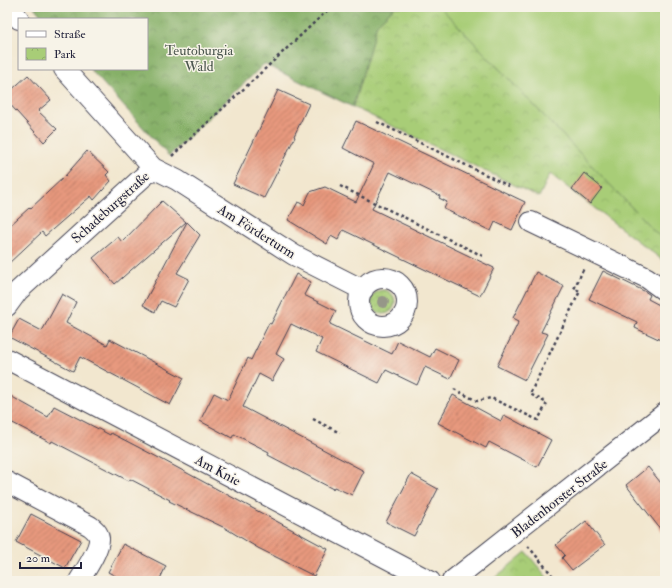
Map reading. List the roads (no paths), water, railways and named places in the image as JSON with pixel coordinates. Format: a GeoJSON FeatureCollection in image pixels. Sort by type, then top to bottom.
{"type":"FeatureCollection","features":[{"type":"Feature","properties":{"kind":"street"},"geometry":{"type":"LineString","coordinates":[[9,7],[18,18]]}},
{"type":"Feature","properties":{"kind":"street","name":"Schadeburgstraße"},"geometry":{"type":"LineString","coordinates":[[7,306],[18,291],[153,168],[65,70]]}},
{"type":"Feature","properties":{"kind":"street","name":"Am Förderturm"},"geometry":{"type":"LineString","coordinates":[[153,168],[177,180],[282,248],[363,290]]}},
{"type":"Feature","properties":{"kind":"street"},"geometry":{"type":"LineString","coordinates":[[531,222],[647,278],[665,291]]}},
{"type":"Feature","properties":{"kind":"street","name":"Am Knie"},"geometry":{"type":"LineString","coordinates":[[7,358],[430,581]]}},
{"type":"Feature","properties":{"kind":"street","name":"Bladenhorster Straße"},"geometry":{"type":"LineString","coordinates":[[452,581],[665,413]]}},
{"type":"Feature","properties":{"kind":"street"},"geometry":{"type":"LineString","coordinates":[[7,482],[90,526],[96,531],[99,537],[98,545],[79,581]]}},
{"type":"Feature","properties":{"kind":"park label","name":"Teutoburgia Wald"},"geometry":{"type":"Point","coordinates":[199,58]}}]}
